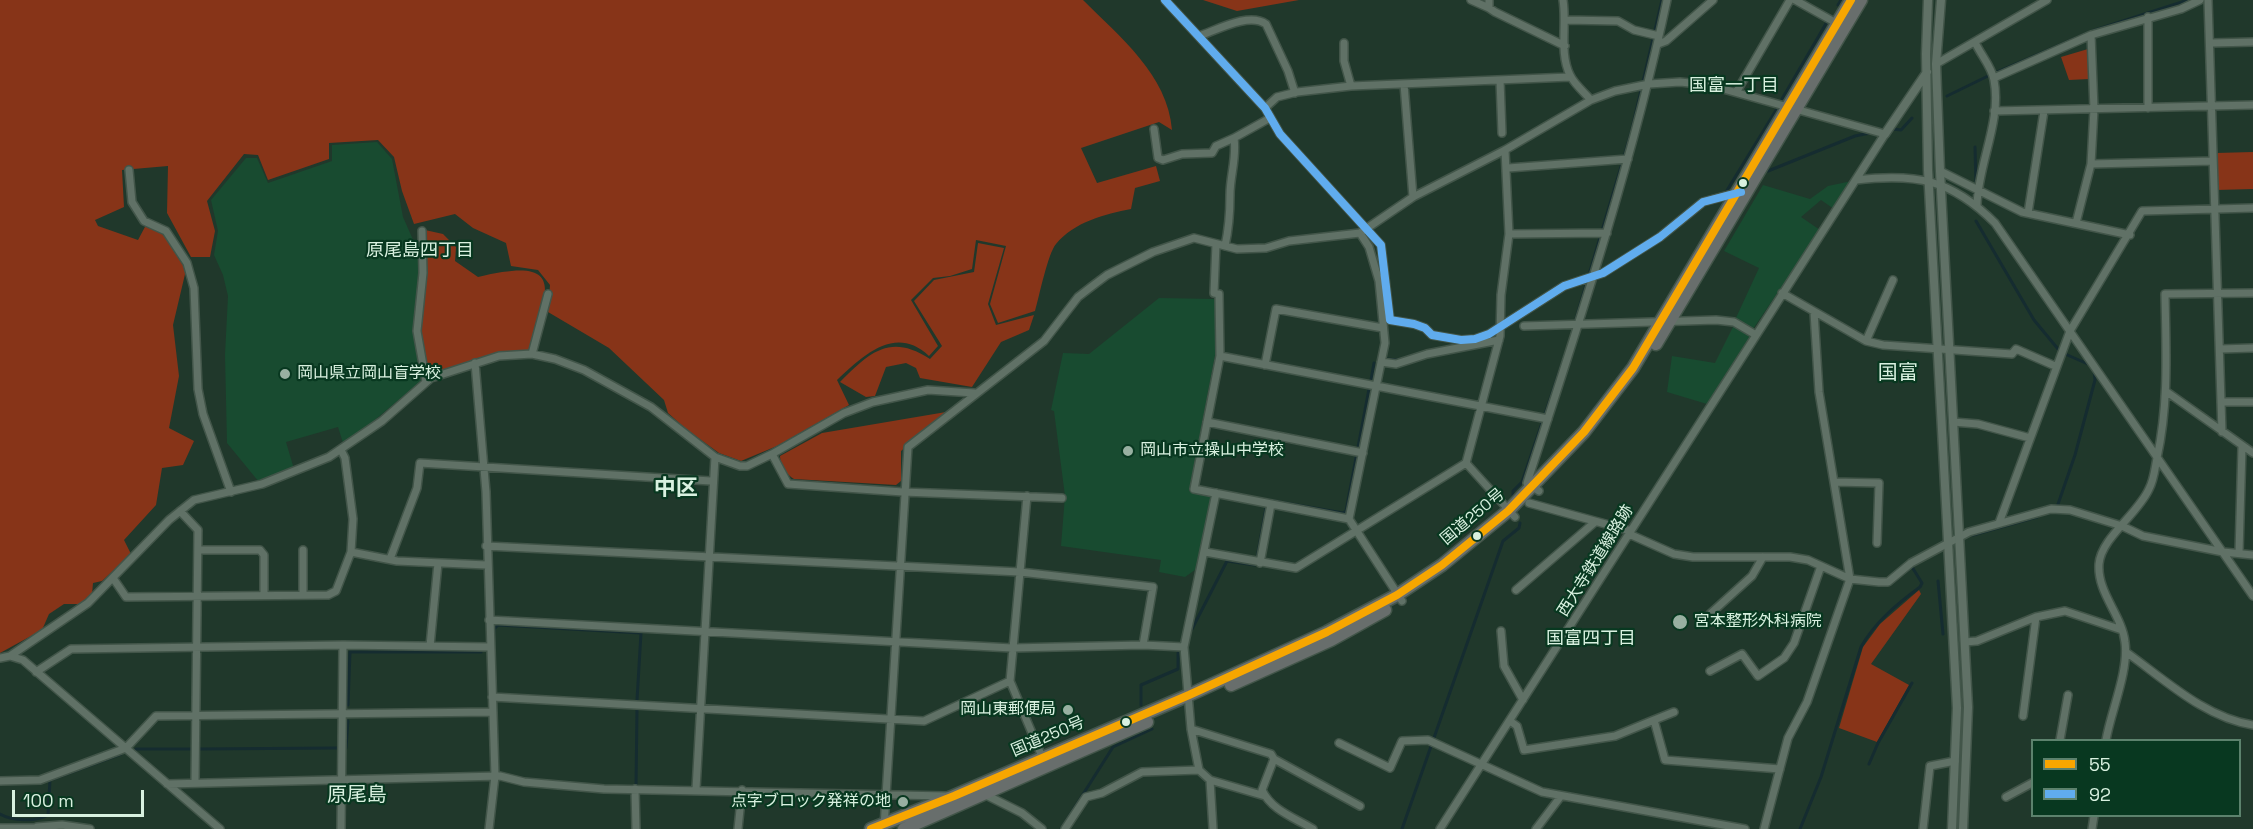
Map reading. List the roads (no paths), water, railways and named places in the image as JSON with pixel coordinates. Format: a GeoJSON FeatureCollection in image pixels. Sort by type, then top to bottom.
{"type":"FeatureCollection","features":[{"type":"Feature","properties":{"kind":"highway","name":"国道250号"},"geometry":{"type":"LineString","coordinates":[[871,829],[884,826],[1044,761],[1331,640],[1448,570],[1512,514],[1590,437],[1638,374],[1665,322],[1840,26],[1851,0]]}},
{"type":"Feature","properties":{"kind":"highway","name":"国道250号"},"geometry":{"type":"LineString","coordinates":[[1840,26],[1861,0]]}},
{"type":"Feature","properties":{"kind":"highway","name":"国道250号"},"geometry":{"type":"LineString","coordinates":[[1512,514],[1528,503],[1536,489]]}},
{"type":"Feature","properties":{"kind":"highway","name":"国道250号"},"geometry":{"type":"LineString","coordinates":[[904,829],[1044,761]]}},
{"type":"Feature","properties":{"kind":"street"},"geometry":{"type":"LineString","coordinates":[[1165,0],[1264,108],[1280,134],[1364,232],[1381,245],[1390,320],[1414,324],[1425,328],[1432,335],[1461,340],[1499,334]]}},
{"type":"Feature","properties":{"kind":"street"},"geometry":{"type":"LineString","coordinates":[[1471,0],[1489,4],[1565,46]]}},
{"type":"Feature","properties":{"kind":"street"},"geometry":{"type":"LineString","coordinates":[[1563,0],[1566,20],[1564,58],[1570,77],[1592,100]]}},
{"type":"Feature","properties":{"kind":"street"},"geometry":{"type":"LineString","coordinates":[[1536,489],[1527,483],[1545,418],[1591,277],[1667,0]]}},
{"type":"Feature","properties":{"kind":"street"},"geometry":{"type":"LineString","coordinates":[[1566,20],[1618,21],[1634,30],[1666,41],[1713,0]]}},
{"type":"Feature","properties":{"kind":"street"},"geometry":{"type":"LineString","coordinates":[[1737,91],[1790,0]]}},
{"type":"Feature","properties":{"kind":"street"},"geometry":{"type":"LineString","coordinates":[[1796,0],[1840,26]]}},
{"type":"Feature","properties":{"kind":"street"},"geometry":{"type":"LineString","coordinates":[[1928,0],[1929,180],[1955,666],[1952,829]]}},
{"type":"Feature","properties":{"kind":"street"},"geometry":{"type":"LineString","coordinates":[[1941,0],[1936,64],[1940,171],[1968,707],[1963,829]]}},
{"type":"Feature","properties":{"kind":"street"},"geometry":{"type":"LineString","coordinates":[[884,826],[903,492],[908,447],[974,393],[1002,375],[1044,341],[1078,297],[1107,275],[1175,243],[1194,238],[1226,246],[1266,248],[1289,241],[1364,232],[1413,197],[1505,150],[1592,100],[1615,91],[1645,84],[1680,82],[1737,91],[1885,134],[1927,73],[1936,64],[2048,0]]}},
{"type":"Feature","properties":{"kind":"street"},"geometry":{"type":"LineString","coordinates":[[1994,78],[2091,35],[2181,9],[2200,0]]}},
{"type":"Feature","properties":{"kind":"street"},"geometry":{"type":"LineString","coordinates":[[2208,0],[2222,432]]}},
{"type":"Feature","properties":{"kind":"street"},"geometry":{"type":"LineString","coordinates":[[2148,17],[2148,108]]}},
{"type":"Feature","properties":{"kind":"street"},"geometry":{"type":"LineString","coordinates":[[1199,36],[1249,20],[1261,20],[1266,24],[1275,42],[1295,93]]}},
{"type":"Feature","properties":{"kind":"street"},"geometry":{"type":"LineString","coordinates":[[2076,223],[2091,164],[2094,109],[2091,35]]}},
{"type":"Feature","properties":{"kind":"street"},"geometry":{"type":"LineString","coordinates":[[1975,42],[1994,78],[1994,111],[1977,205]]}},
{"type":"Feature","properties":{"kind":"street"},"geometry":{"type":"LineString","coordinates":[[2211,43],[2253,42]]}},
{"type":"Feature","properties":{"kind":"street"},"geometry":{"type":"LineString","coordinates":[[1344,43],[1344,61],[1351,86]]}},
{"type":"Feature","properties":{"kind":"street"},"geometry":{"type":"LineString","coordinates":[[1264,108],[1277,97],[1351,86],[1570,77]]}},
{"type":"Feature","properties":{"kind":"street"},"geometry":{"type":"LineString","coordinates":[[1500,80],[1502,133]]}},
{"type":"Feature","properties":{"kind":"street"},"geometry":{"type":"LineString","coordinates":[[1404,84],[1413,197]]}},
{"type":"Feature","properties":{"kind":"street"},"geometry":{"type":"LineString","coordinates":[[1994,111],[2253,105]]}},
{"type":"Feature","properties":{"kind":"street"},"geometry":{"type":"LineString","coordinates":[[2028,213],[2044,111]]}},
{"type":"Feature","properties":{"kind":"street"},"geometry":{"type":"LineString","coordinates":[[1154,129],[1158,158],[1163,160],[1182,154],[1212,153],[1216,146],[1270,118]]}},
{"type":"Feature","properties":{"kind":"street","name":"西大寺鉄道線路跡"},"geometry":{"type":"LineString","coordinates":[[1440,829],[1885,134]]}},
{"type":"Feature","properties":{"kind":"street"},"geometry":{"type":"LineString","coordinates":[[1226,246],[1232,209],[1230,195],[1236,155],[1234,138]]}},
{"type":"Feature","properties":{"kind":"street"},"geometry":{"type":"LineString","coordinates":[[1205,552],[1296,568],[1466,463],[1499,334],[1509,234],[1508,168],[1505,150]]}},
{"type":"Feature","properties":{"kind":"street"},"geometry":{"type":"LineString","coordinates":[[1508,168],[1624,160]]}},
{"type":"Feature","properties":{"kind":"street"},"geometry":{"type":"LineString","coordinates":[[2091,164],[2213,161]]}},
{"type":"Feature","properties":{"kind":"street"},"geometry":{"type":"LineString","coordinates":[[129,170],[132,202],[144,221],[166,231],[191,272],[194,288],[198,389],[203,414],[231,492]]}},
{"type":"Feature","properties":{"kind":"street"},"geometry":{"type":"LineString","coordinates":[[1940,171],[2028,213],[2130,235]]}},
{"type":"Feature","properties":{"kind":"street"},"geometry":{"type":"LineString","coordinates":[[1856,180],[1898,177],[1929,180],[1941,184],[1977,205],[2001,230],[2253,596]]}},
{"type":"Feature","properties":{"kind":"street"},"geometry":{"type":"LineString","coordinates":[[1381,362],[1396,364],[1499,334],[1564,286],[1591,277],[1660,237],[1703,202],[1743,193]]}},
{"type":"Feature","properties":{"kind":"street"},"geometry":{"type":"LineString","coordinates":[[1999,523],[2055,366],[2070,331],[2130,235],[2142,211],[2253,208]]}},
{"type":"Feature","properties":{"kind":"street"},"geometry":{"type":"LineString","coordinates":[[422,231],[423,273],[417,331],[426,382]]}},
{"type":"Feature","properties":{"kind":"street"},"geometry":{"type":"LineString","coordinates":[[1364,232],[1379,281],[1385,343],[1359,452],[1349,519],[1400,598]]}},
{"type":"Feature","properties":{"kind":"street"},"geometry":{"type":"LineString","coordinates":[[1509,234],[1603,233]]}},
{"type":"Feature","properties":{"kind":"street"},"geometry":{"type":"LineString","coordinates":[[1216,244],[1214,293],[1219,294],[1220,356],[1194,489],[1349,519]]}},
{"type":"Feature","properties":{"kind":"street"},"geometry":{"type":"LineString","coordinates":[[1866,341],[1893,280]]}},
{"type":"Feature","properties":{"kind":"street"},"geometry":{"type":"LineString","coordinates":[[2106,739],[2126,652],[2122,630],[2102,583],[2099,565],[2102,553],[2137,510],[2150,487],[2167,392],[2164,294],[2253,292]]}},
{"type":"Feature","properties":{"kind":"street"},"geometry":{"type":"LineString","coordinates":[[1782,293],[1866,341],[1883,345],[2012,354],[2016,349],[2055,366]]}},
{"type":"Feature","properties":{"kind":"street"},"geometry":{"type":"LineString","coordinates":[[532,354],[548,294]]}},
{"type":"Feature","properties":{"kind":"street"},"geometry":{"type":"LineString","coordinates":[[1265,365],[1275,309],[1383,328]]}},
{"type":"Feature","properties":{"kind":"street"},"geometry":{"type":"LineString","coordinates":[[1764,829],[1788,738],[1807,702],[1850,579],[1820,392],[1814,312]]}},
{"type":"Feature","properties":{"kind":"street"},"geometry":{"type":"LineString","coordinates":[[1524,326],[1734,322],[1756,335]]}},
{"type":"Feature","properties":{"kind":"street"},"geometry":{"type":"LineString","coordinates":[[2220,349],[2253,348]]}},
{"type":"Feature","properties":{"kind":"street"},"geometry":{"type":"LineString","coordinates":[[0,658],[10,656],[62,623],[88,603],[180,511],[194,500],[262,484],[341,450],[382,421],[426,382],[499,356],[532,354],[584,369],[651,407],[715,457],[734,465],[747,466],[844,413],[873,402],[928,390],[974,393]]}},
{"type":"Feature","properties":{"kind":"street"},"geometry":{"type":"LineString","coordinates":[[1220,356],[1545,418]]}},
{"type":"Feature","properties":{"kind":"street"},"geometry":{"type":"LineString","coordinates":[[475,363],[483,466],[495,776],[489,829]]}},
{"type":"Feature","properties":{"kind":"street"},"geometry":{"type":"LineString","coordinates":[[2167,392],[2253,453]]}},
{"type":"Feature","properties":{"kind":"street"},"geometry":{"type":"LineString","coordinates":[[2222,402],[2253,402]]}},
{"type":"Feature","properties":{"kind":"street"},"geometry":{"type":"LineString","coordinates":[[1206,422],[1359,452]]}},
{"type":"Feature","properties":{"kind":"street"},"geometry":{"type":"LineString","coordinates":[[1953,422],[1978,424],[2030,438]]}},
{"type":"Feature","properties":{"kind":"street"},"geometry":{"type":"LineString","coordinates":[[2240,553],[2242,447]]}},
{"type":"Feature","properties":{"kind":"street"},"geometry":{"type":"LineString","coordinates":[[113,578],[126,597],[328,595],[336,591],[351,552],[353,519],[345,458],[341,450]]}},
{"type":"Feature","properties":{"kind":"street"},"geometry":{"type":"LineString","coordinates":[[772,454],[788,484],[903,492],[1062,498]]}},
{"type":"Feature","properties":{"kind":"street"},"geometry":{"type":"LineString","coordinates":[[696,789],[711,481],[715,457]]}},
{"type":"Feature","properties":{"kind":"street"},"geometry":{"type":"LineString","coordinates":[[390,559],[417,489],[420,462],[711,481]]}},
{"type":"Feature","properties":{"kind":"street"},"geometry":{"type":"LineString","coordinates":[[1466,463],[1512,514]]}},
{"type":"Feature","properties":{"kind":"street"},"geometry":{"type":"LineString","coordinates":[[1834,482],[1879,483],[1877,543]]}},
{"type":"Feature","properties":{"kind":"street"},"geometry":{"type":"LineString","coordinates":[[1216,493],[1184,647],[1191,729],[1199,770],[1210,780],[1265,795]]}},
{"type":"Feature","properties":{"kind":"street"},"geometry":{"type":"LineString","coordinates":[[1027,496],[1010,681],[1044,761]]}},
{"type":"Feature","properties":{"kind":"street"},"geometry":{"type":"LineString","coordinates":[[1528,503],[1630,532],[1674,554],[1693,557],[1790,557],[1821,566],[1850,579],[1888,582],[1911,563],[1959,537],[1999,523],[2051,510],[2070,510],[2122,526],[2143,536],[2223,552],[2253,555]]}},
{"type":"Feature","properties":{"kind":"street"},"geometry":{"type":"LineString","coordinates":[[1260,563],[1271,504]]}},
{"type":"Feature","properties":{"kind":"street"},"geometry":{"type":"LineString","coordinates":[[180,511],[198,530],[195,782]]}},
{"type":"Feature","properties":{"kind":"street"},"geometry":{"type":"LineString","coordinates":[[1516,590],[1595,522]]}},
{"type":"Feature","properties":{"kind":"street"},"geometry":{"type":"LineString","coordinates":[[486,546],[708,555],[1020,572],[1153,587],[1143,645]]}},
{"type":"Feature","properties":{"kind":"street"},"geometry":{"type":"LineString","coordinates":[[198,550],[260,550],[264,555],[264,596]]}},
{"type":"Feature","properties":{"kind":"street"},"geometry":{"type":"LineString","coordinates":[[303,550],[303,595]]}},
{"type":"Feature","properties":{"kind":"street"},"geometry":{"type":"LineString","coordinates":[[351,552],[397,561],[487,565]]}},
{"type":"Feature","properties":{"kind":"street"},"geometry":{"type":"LineString","coordinates":[[1710,614],[1752,576],[1763,557]]}},
{"type":"Feature","properties":{"kind":"street"},"geometry":{"type":"LineString","coordinates":[[430,646],[438,563]]}},
{"type":"Feature","properties":{"kind":"street"},"geometry":{"type":"LineString","coordinates":[[1710,671],[1742,654],[1758,676],[1784,658],[1794,643],[1821,566]]}},
{"type":"Feature","properties":{"kind":"street"},"geometry":{"type":"LineString","coordinates":[[1965,642],[1977,641],[2036,616],[2065,611],[2122,630]]}},
{"type":"Feature","properties":{"kind":"street"},"geometry":{"type":"LineString","coordinates":[[2023,716],[2036,616]]}},
{"type":"Feature","properties":{"kind":"street"},"geometry":{"type":"LineString","coordinates":[[489,620],[1012,648],[1143,645],[1184,647]]}},
{"type":"Feature","properties":{"kind":"street"},"geometry":{"type":"LineString","coordinates":[[1501,631],[1504,666],[1523,700]]}},
{"type":"Feature","properties":{"kind":"street"},"geometry":{"type":"LineString","coordinates":[[341,829],[343,645]]}},
{"type":"Feature","properties":{"kind":"street"},"geometry":{"type":"LineString","coordinates":[[36,672],[71,649],[343,645],[490,647]]}},
{"type":"Feature","properties":{"kind":"street"},"geometry":{"type":"LineString","coordinates":[[2126,652],[2205,708],[2229,720],[2253,725]]}},
{"type":"Feature","properties":{"kind":"street"},"geometry":{"type":"LineString","coordinates":[[10,656],[23,660],[220,829]]}},
{"type":"Feature","properties":{"kind":"street"},"geometry":{"type":"LineString","coordinates":[[492,697],[924,721],[1010,681]]}},
{"type":"Feature","properties":{"kind":"street"},"geometry":{"type":"LineString","coordinates":[[2060,739],[2068,695]]}},
{"type":"Feature","properties":{"kind":"street"},"geometry":{"type":"LineString","coordinates":[[0,781],[40,780],[126,748],[156,717],[492,712]]}},
{"type":"Feature","properties":{"kind":"street"},"geometry":{"type":"LineString","coordinates":[[1510,721],[1516,726],[1524,750],[1615,736],[1674,712]]}},
{"type":"Feature","properties":{"kind":"street"},"geometry":{"type":"LineString","coordinates":[[1654,720],[1665,760],[1780,769]]}},
{"type":"Feature","properties":{"kind":"street"},"geometry":{"type":"LineString","coordinates":[[1191,729],[1271,754],[1274,759],[1360,806]]}},
{"type":"Feature","properties":{"kind":"street"},"geometry":{"type":"LineString","coordinates":[[1339,743],[1390,768],[1402,741],[1432,741],[1542,792],[1745,829]]}},
{"type":"Feature","properties":{"kind":"street"},"geometry":{"type":"LineString","coordinates":[[1274,759],[1262,790],[1270,804],[1313,829]]}},
{"type":"Feature","properties":{"kind":"street"},"geometry":{"type":"LineString","coordinates":[[1923,829],[1930,766],[1955,761]]}},
{"type":"Feature","properties":{"kind":"street"},"geometry":{"type":"LineString","coordinates":[[1065,829],[1086,796],[1102,793],[1142,772],[1199,770]]}},
{"type":"Feature","properties":{"kind":"street"},"geometry":{"type":"LineString","coordinates":[[167,784],[495,776],[524,782],[635,789],[978,795],[1022,813],[1042,829]]}},
{"type":"Feature","properties":{"kind":"street"},"geometry":{"type":"LineString","coordinates":[[1210,780],[1213,829]]}},
{"type":"Feature","properties":{"kind":"street"},"geometry":{"type":"LineString","coordinates":[[2006,796],[2031,784]]}},
{"type":"Feature","properties":{"kind":"street"},"geometry":{"type":"LineString","coordinates":[[635,789],[636,829]]}},
{"type":"Feature","properties":{"kind":"street"},"geometry":{"type":"LineString","coordinates":[[738,829],[742,790]]}},
{"type":"Feature","properties":{"kind":"street"},"geometry":{"type":"LineString","coordinates":[[1536,829],[1561,796]]}},
{"type":"Feature","properties":{"kind":"street"},"geometry":{"type":"LineString","coordinates":[[0,828],[62,825],[90,829]]}},
{"type":"Feature","properties":{"kind":"street"},"geometry":{"type":"LineString","coordinates":[[37,827],[46,829]]}},
{"type":"Feature","properties":{"kind":"waterway"},"geometry":{"type":"LineString","coordinates":[[1575,322],[1631,133],[1662,0]]}},
{"type":"Feature","properties":{"kind":"waterway"},"geometry":{"type":"LineString","coordinates":[[1838,5],[1841,0]]}},
{"type":"Feature","properties":{"kind":"waterway"},"geometry":{"type":"LineString","coordinates":[[1995,73],[2095,30],[2188,0]]}},
{"type":"Feature","properties":{"kind":"waterway"},"geometry":{"type":"LineString","coordinates":[[1782,99],[1827,22]]}},
{"type":"Feature","properties":{"kind":"waterway"},"geometry":{"type":"LineString","coordinates":[[1947,96],[1988,76]]}},
{"type":"Feature","properties":{"kind":"waterway"},"geometry":{"type":"LineString","coordinates":[[1726,192],[1778,107]]}},
{"type":"Feature","properties":{"kind":"waterway"},"geometry":{"type":"LineString","coordinates":[[1893,129],[1901,130],[1912,118]]}},
{"type":"Feature","properties":{"kind":"waterway"},"geometry":{"type":"LineString","coordinates":[[1768,171],[1855,136],[1870,133]]}},
{"type":"Feature","properties":{"kind":"waterway"},"geometry":{"type":"LineString","coordinates":[[1975,147],[1976,185]]}},
{"type":"Feature","properties":{"kind":"waterway"},"geometry":{"type":"LineString","coordinates":[[1976,221],[2034,320],[2058,349]]}},
{"type":"Feature","properties":{"kind":"waterway"},"geometry":{"type":"LineString","coordinates":[[1481,340],[1494,336],[1519,318]]}},
{"type":"Feature","properties":{"kind":"waterway"},"geometry":{"type":"LineString","coordinates":[[1513,495],[1513,491],[1522,482],[1567,349]]}},
{"type":"Feature","properties":{"kind":"waterway"},"geometry":{"type":"LineString","coordinates":[[2063,353],[2090,365]]}},
{"type":"Feature","properties":{"kind":"waterway"},"geometry":{"type":"LineString","coordinates":[[1386,359],[1399,360]]}},
{"type":"Feature","properties":{"kind":"waterway"},"geometry":{"type":"LineString","coordinates":[[1371,380],[1374,363]]}},
{"type":"Feature","properties":{"kind":"waterway"},"geometry":{"type":"LineString","coordinates":[[2057,507],[2075,455],[2095,380],[2094,370]]}},
{"type":"Feature","properties":{"kind":"waterway"},"geometry":{"type":"LineString","coordinates":[[1268,500],[1343,513],[1346,511],[1369,389]]}},
{"type":"Feature","properties":{"kind":"waterway"},"geometry":{"type":"LineString","coordinates":[[1257,558],[1266,508]]}},
{"type":"Feature","properties":{"kind":"waterway"},"geometry":{"type":"LineString","coordinates":[[1973,535],[2037,517]]}},
{"type":"Feature","properties":{"kind":"waterway"},"geometry":{"type":"LineString","coordinates":[[1402,829],[1503,541],[1519,528],[1520,523]]}},
{"type":"Feature","properties":{"kind":"waterway"},"geometry":{"type":"LineString","coordinates":[[1192,629],[1227,561],[1255,565]]}},
{"type":"Feature","properties":{"kind":"waterway"},"geometry":{"type":"LineString","coordinates":[[1800,829],[1821,777],[1861,647],[1887,614],[1920,587],[1922,583],[1912,567],[1917,563]]}},
{"type":"Feature","properties":{"kind":"waterway"},"geometry":{"type":"LineString","coordinates":[[1938,581],[1943,634]]}},
{"type":"Feature","properties":{"kind":"waterway"},"geometry":{"type":"LineString","coordinates":[[493,653],[494,629],[498,625],[641,633],[637,700]]}},
{"type":"Feature","properties":{"kind":"waterway"},"geometry":{"type":"LineString","coordinates":[[348,705],[350,652],[481,652]]}},
{"type":"Feature","properties":{"kind":"waterway"},"geometry":{"type":"LineString","coordinates":[[1141,705],[1141,685],[1178,669],[1178,653]]}},
{"type":"Feature","properties":{"kind":"waterway"},"geometry":{"type":"LineString","coordinates":[[1869,764],[1878,743],[1912,683]]}},
{"type":"Feature","properties":{"kind":"waterway"},"geometry":{"type":"LineString","coordinates":[[636,786],[637,709]]}},
{"type":"Feature","properties":{"kind":"waterway"},"geometry":{"type":"LineString","coordinates":[[346,748],[348,721]]}},
{"type":"Feature","properties":{"kind":"waterway"},"geometry":{"type":"LineString","coordinates":[[1061,829],[1113,747],[1152,729]]}},
{"type":"Feature","properties":{"kind":"waterway"},"geometry":{"type":"LineString","coordinates":[[199,749],[338,748]]}},
{"type":"Feature","properties":{"kind":"waterway"},"geometry":{"type":"LineString","coordinates":[[136,749],[191,749]]}},
{"type":"Feature","properties":{"kind":"waterway"},"geometry":{"type":"LineString","coordinates":[[0,814],[24,820],[48,815],[50,780],[121,754]]}},
{"type":"Feature","properties":{"kind":"place","name":"岡山県立岡山盲学校"},"geometry":{"type":"Point","coordinates":[285,374]}},
{"type":"Feature","properties":{"kind":"place","name":"岡山市立操山中学校"},"geometry":{"type":"Point","coordinates":[1128,451]}},
{"type":"Feature","properties":{"kind":"place","name":"宮本整形外科病院"},"geometry":{"type":"Point","coordinates":[1680,622]}},
{"type":"Feature","properties":{"kind":"place","name":"岡山東郵便局"},"geometry":{"type":"Point","coordinates":[1068,710]}},
{"type":"Feature","properties":{"kind":"place","name":"点字ブロック発祥の地"},"geometry":{"type":"Point","coordinates":[903,802]}},
{"type":"Feature","properties":{"kind":"district","name":"国富一丁目"},"geometry":{"type":"Point","coordinates":[1734,86]}},
{"type":"Feature","properties":{"kind":"district","name":"原尾島四丁目"},"geometry":{"type":"Point","coordinates":[420,251]}},
{"type":"Feature","properties":{"kind":"district","name":"国富"},"geometry":{"type":"Point","coordinates":[1898,374]}},
{"type":"Feature","properties":{"kind":"district","name":"中区"},"geometry":{"type":"Point","coordinates":[676,489]}},
{"type":"Feature","properties":{"kind":"district","name":"国富四丁目"},"geometry":{"type":"Point","coordinates":[1591,639]}},
{"type":"Feature","properties":{"kind":"district","name":"原尾島"},"geometry":{"type":"Point","coordinates":[357,796]}}]}
